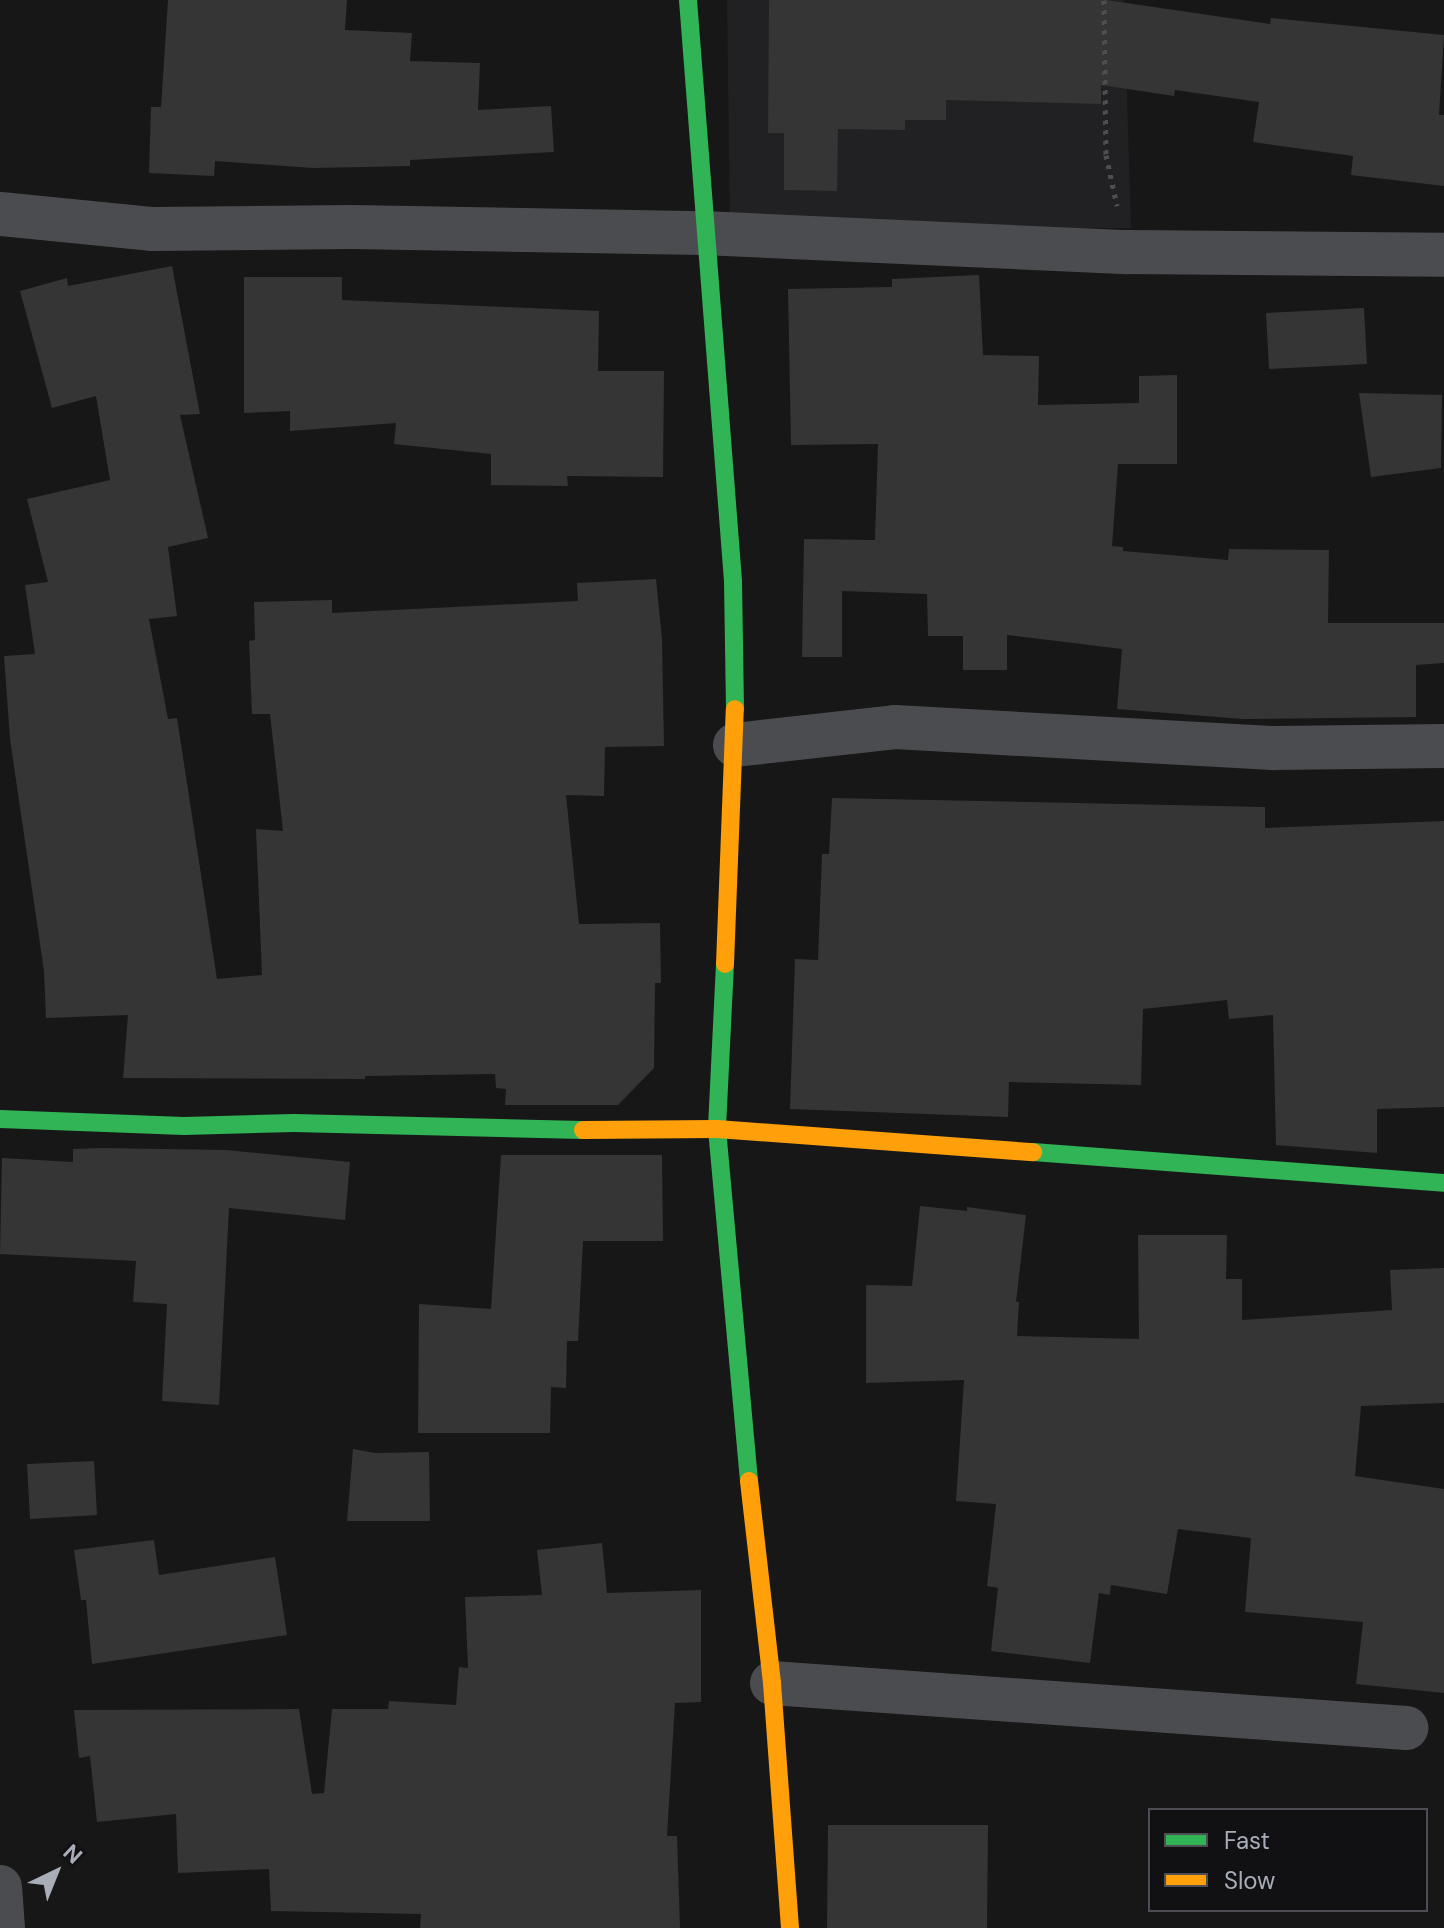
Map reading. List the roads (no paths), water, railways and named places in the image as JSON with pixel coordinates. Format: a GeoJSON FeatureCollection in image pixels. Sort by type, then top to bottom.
{"type":"FeatureCollection","features":[{"type":"Feature","properties":{"kind":"street"},"geometry":{"type":"LineString","coordinates":[[688,0],[703,233],[733,581],[735,745],[717,1129],[751,1499],[772,1683],[790,1928]]}},
{"type":"Feature","properties":{"kind":"street"},"geometry":{"type":"LineString","coordinates":[[0,214],[153,229],[352,227],[703,233],[1128,252],[1444,255]]}},
{"type":"Feature","properties":{"kind":"street"},"geometry":{"type":"LineString","coordinates":[[735,745],[895,727],[1273,748],[1444,746]]}},
{"type":"Feature","properties":{"kind":"street"},"geometry":{"type":"LineString","coordinates":[[0,1119],[184,1126],[294,1123],[524,1131],[717,1129],[1444,1183]]}},
{"type":"Feature","properties":{"kind":"street"},"geometry":{"type":"LineString","coordinates":[[772,1683],[1406,1728]]}},
{"type":"Feature","properties":{"kind":"street"},"geometry":{"type":"LineString","coordinates":[[0,1887],[3,1928]]}}]}
